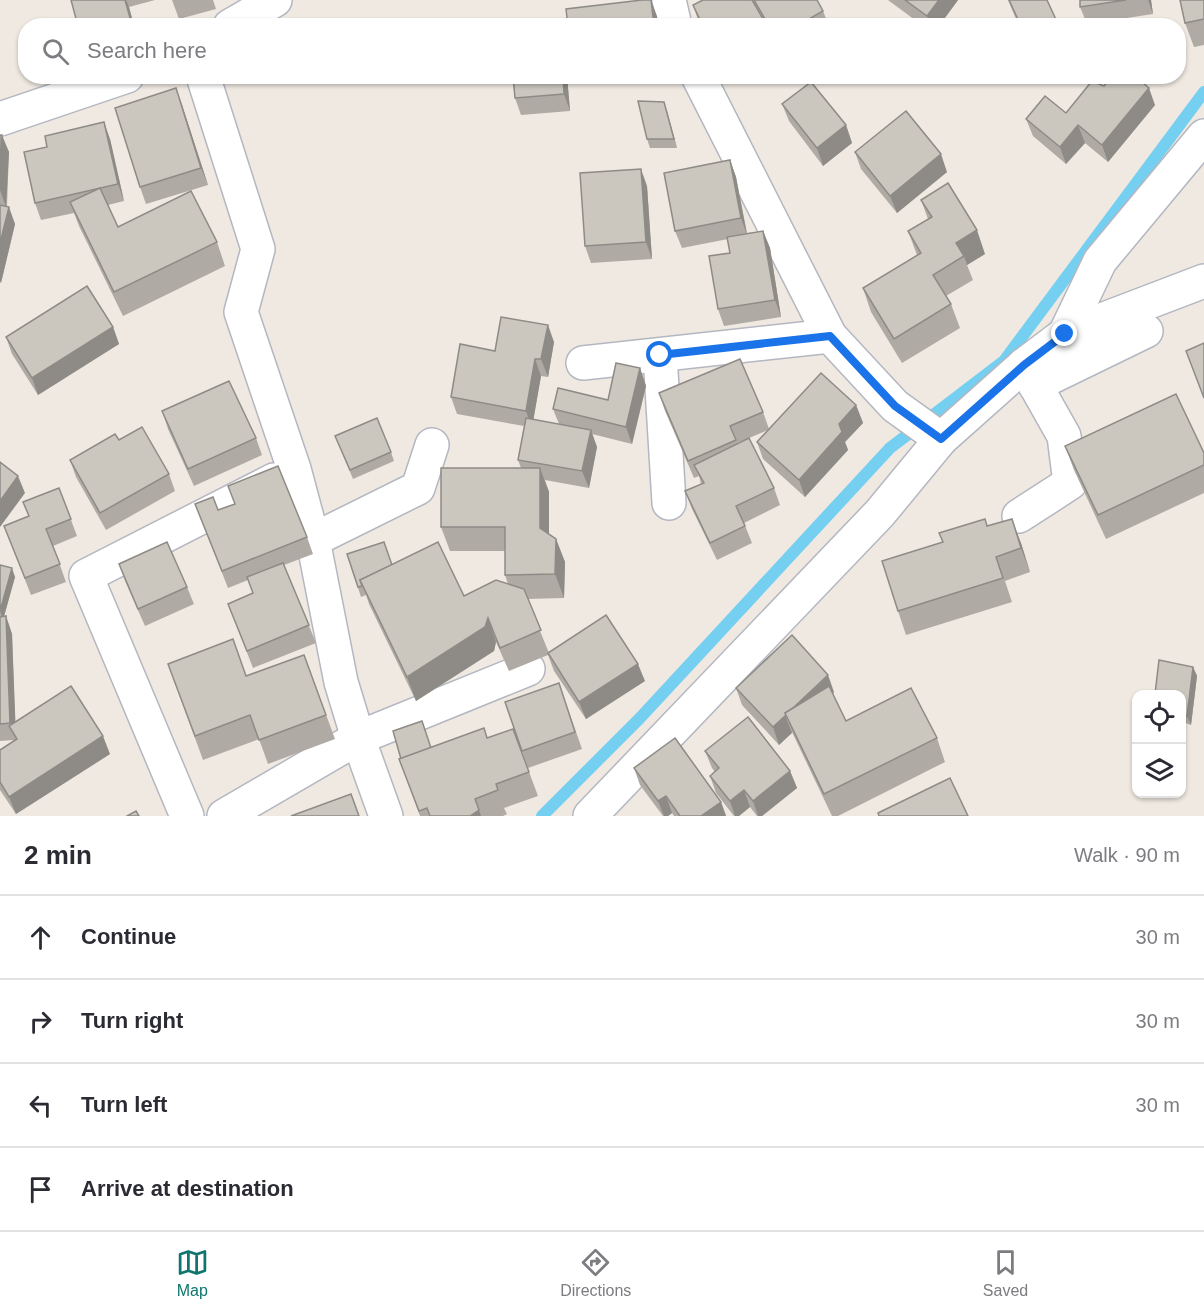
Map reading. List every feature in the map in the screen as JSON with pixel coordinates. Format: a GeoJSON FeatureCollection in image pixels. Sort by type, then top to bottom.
{"type":"FeatureCollection","features":[{"type":"Feature","properties":{"kind":"street"},"geometry":{"type":"LineString","coordinates":[[244,18],[276,0]]}},
{"type":"Feature","properties":{"kind":"street"},"geometry":{"type":"LineString","coordinates":[[669,0],[673,18]]}},
{"type":"Feature","properties":{"kind":"street"},"geometry":{"type":"LineString","coordinates":[[0,119],[103,84]]}},
{"type":"Feature","properties":{"kind":"street"},"geometry":{"type":"LineString","coordinates":[[206,84],[258,249],[241,312],[294,469],[313,540],[341,682],[386,816]]}},
{"type":"Feature","properties":{"kind":"street"},"geometry":{"type":"LineString","coordinates":[[702,84],[830,336],[899,408],[940,438]]}},
{"type":"Feature","properties":{"kind":"street"},"geometry":{"type":"LineString","coordinates":[[590,816],[880,513],[940,438],[1029,375],[1065,334],[1100,261],[1204,136]]}},
{"type":"Feature","properties":{"kind":"street"},"geometry":{"type":"LineString","coordinates":[[1065,334],[1204,281]]}},
{"type":"Feature","properties":{"kind":"street"},"geometry":{"type":"LineString","coordinates":[[1029,375],[1146,331]]}},
{"type":"Feature","properties":{"kind":"street"},"geometry":{"type":"LineString","coordinates":[[583,363],[830,336]]}},
{"type":"Feature","properties":{"kind":"street"},"geometry":{"type":"LineString","coordinates":[[660,355],[669,503]]}},
{"type":"Feature","properties":{"kind":"street"},"geometry":{"type":"LineString","coordinates":[[1019,516],[1070,483],[1064,436],[1029,375]]}},
{"type":"Feature","properties":{"kind":"street"},"geometry":{"type":"LineString","coordinates":[[313,540],[418,489],[432,445]]}},
{"type":"Feature","properties":{"kind":"street"},"geometry":{"type":"LineString","coordinates":[[187,816],[86,576],[294,469]]}},
{"type":"Feature","properties":{"kind":"street"},"geometry":{"type":"LineString","coordinates":[[225,816],[358,738],[528,669]]}},
{"type":"Feature","properties":{"kind":"building"},"geometry":{"type":"Polygon","coordinates":[[[71,0],[125,0],[130,18],[76,18],[71,0]]]}},
{"type":"Feature","properties":{"kind":"building"},"geometry":{"type":"Polygon","coordinates":[[[651,0],[653,18],[567,18],[566,9],[651,0]]]}},
{"type":"Feature","properties":{"kind":"building"},"geometry":{"type":"Polygon","coordinates":[[[703,0],[752,0],[762,18],[699,18],[693,5],[703,0]]]}},
{"type":"Feature","properties":{"kind":"building"},"geometry":{"type":"Polygon","coordinates":[[[754,0],[817,0],[823,11],[811,18],[764,18],[754,0]]]}},
{"type":"Feature","properties":{"kind":"building"},"geometry":{"type":"Polygon","coordinates":[[[905,0],[939,0],[927,16],[905,0]]]}},
{"type":"Feature","properties":{"kind":"building"},"geometry":{"type":"Polygon","coordinates":[[[1009,0],[1047,0],[1055,18],[1017,18],[1009,0]]]}},
{"type":"Feature","properties":{"kind":"building"},"geometry":{"type":"Polygon","coordinates":[[[1080,0],[1126,0],[1080,7],[1080,0]]]}},
{"type":"Feature","properties":{"kind":"building"},"geometry":{"type":"Polygon","coordinates":[[[1180,0],[1204,0],[1204,19],[1186,23],[1186,18],[1184,18],[1180,0]]]}},
{"type":"Feature","properties":{"kind":"building"},"geometry":{"type":"Polygon","coordinates":[[[514,84],[563,84],[564,94],[515,98],[514,84]]]}},
{"type":"Feature","properties":{"kind":"building"},"geometry":{"type":"Polygon","coordinates":[[[808,84],[813,84],[846,125],[817,148],[782,104],[808,84]]]}},
{"type":"Feature","properties":{"kind":"building"},"geometry":{"type":"Polygon","coordinates":[[[1090,84],[1104,86],[1106,84],[1144,84],[1149,88],[1102,145],[1078,125],[1060,147],[1026,119],[1045,96],[1066,113],[1090,84]]]}},
{"type":"Feature","properties":{"kind":"building"},"geometry":{"type":"Polygon","coordinates":[[[176,88],[201,168],[140,187],[115,108],[176,88]]]}},
{"type":"Feature","properties":{"kind":"building"},"geometry":{"type":"Polygon","coordinates":[[[638,101],[664,102],[674,139],[647,139],[638,101]]]}},
{"type":"Feature","properties":{"kind":"building"},"geometry":{"type":"Polygon","coordinates":[[[906,111],[941,154],[890,196],[855,152],[906,111]]]}},
{"type":"Feature","properties":{"kind":"building"},"geometry":{"type":"Polygon","coordinates":[[[104,122],[118,184],[35,203],[24,152],[47,147],[45,136],[104,122]]]}},
{"type":"Feature","properties":{"kind":"building"},"geometry":{"type":"Polygon","coordinates":[[[0,135],[2,135],[0,190],[0,135]]]}},
{"type":"Feature","properties":{"kind":"building"},"geometry":{"type":"Polygon","coordinates":[[[730,160],[741,218],[675,231],[664,173],[730,160]]]}},
{"type":"Feature","properties":{"kind":"building"},"geometry":{"type":"Polygon","coordinates":[[[641,169],[646,242],[585,246],[580,173],[641,169]]]}},
{"type":"Feature","properties":{"kind":"building"},"geometry":{"type":"Polygon","coordinates":[[[948,183],[977,230],[956,243],[964,256],[933,275],[951,304],[894,339],[863,288],[921,253],[908,231],[932,217],[921,200],[948,183]]]}},
{"type":"Feature","properties":{"kind":"building"},"geometry":{"type":"Polygon","coordinates":[[[100,188],[118,227],[191,191],[217,242],[114,292],[70,202],[100,188]]]}},
{"type":"Feature","properties":{"kind":"building"},"geometry":{"type":"Polygon","coordinates":[[[0,205],[9,207],[0,243],[0,205]]]}},
{"type":"Feature","properties":{"kind":"building"},"geometry":{"type":"Polygon","coordinates":[[[763,231],[775,300],[718,309],[709,256],[730,253],[727,237],[763,231]]]}},
{"type":"Feature","properties":{"kind":"building"},"geometry":{"type":"Polygon","coordinates":[[[87,286],[113,327],[32,378],[6,337],[87,286]]]}},
{"type":"Feature","properties":{"kind":"building"},"geometry":{"type":"Polygon","coordinates":[[[501,317],[548,325],[541,359],[535,359],[526,411],[451,397],[460,344],[495,351],[501,317]]]}},
{"type":"Feature","properties":{"kind":"building"},"geometry":{"type":"Polygon","coordinates":[[[1204,343],[1204,398],[1186,351],[1204,343]]]}},
{"type":"Feature","properties":{"kind":"building"},"geometry":{"type":"Polygon","coordinates":[[[740,359],[763,412],[730,426],[736,440],[688,461],[659,393],[740,359]]]}},
{"type":"Feature","properties":{"kind":"building"},"geometry":{"type":"Polygon","coordinates":[[[616,363],[640,368],[626,427],[553,409],[558,388],[608,400],[616,363]]]}},
{"type":"Feature","properties":{"kind":"building"},"geometry":{"type":"Polygon","coordinates":[[[821,373],[856,405],[839,424],[842,432],[799,480],[757,442],[821,373]]]}},
{"type":"Feature","properties":{"kind":"building"},"geometry":{"type":"Polygon","coordinates":[[[229,381],[256,438],[188,469],[162,411],[229,381]]]}},
{"type":"Feature","properties":{"kind":"building"},"geometry":{"type":"Polygon","coordinates":[[[1176,394],[1204,453],[1204,465],[1098,515],[1065,446],[1176,394]]]}},
{"type":"Feature","properties":{"kind":"building"},"geometry":{"type":"Polygon","coordinates":[[[377,418],[391,452],[350,470],[335,436],[377,418]]]}},
{"type":"Feature","properties":{"kind":"building"},"geometry":{"type":"Polygon","coordinates":[[[526,418],[591,430],[582,471],[518,460],[526,418]]]}},
{"type":"Feature","properties":{"kind":"building"},"geometry":{"type":"Polygon","coordinates":[[[142,427],[169,474],[100,513],[70,460],[115,434],[119,440],[142,427]]]}},
{"type":"Feature","properties":{"kind":"building"},"geometry":{"type":"Polygon","coordinates":[[[749,438],[774,488],[736,506],[745,526],[710,543],[685,491],[704,483],[694,465],[749,438]]]}},
{"type":"Feature","properties":{"kind":"building"},"geometry":{"type":"Polygon","coordinates":[[[0,462],[18,476],[0,501],[0,462]]]}},
{"type":"Feature","properties":{"kind":"building"},"geometry":{"type":"Polygon","coordinates":[[[278,466],[307,537],[222,571],[195,504],[213,497],[218,510],[235,504],[228,486],[278,466]]]}},
{"type":"Feature","properties":{"kind":"building"},"geometry":{"type":"Polygon","coordinates":[[[441,468],[540,468],[540,528],[556,539],[555,574],[505,575],[505,527],[441,527],[441,468]]]}},
{"type":"Feature","properties":{"kind":"building"},"geometry":{"type":"Polygon","coordinates":[[[59,488],[71,519],[46,529],[60,564],[25,578],[4,526],[29,516],[23,502],[59,488]]]}},
{"type":"Feature","properties":{"kind":"building"},"geometry":{"type":"Polygon","coordinates":[[[985,519],[987,526],[1012,519],[1021,548],[996,557],[1003,578],[898,611],[882,561],[943,542],[939,533],[985,519]]]}},
{"type":"Feature","properties":{"kind":"building"},"geometry":{"type":"Polygon","coordinates":[[[167,542],[187,587],[138,609],[119,564],[167,542]]]}},
{"type":"Feature","properties":{"kind":"building"},"geometry":{"type":"Polygon","coordinates":[[[384,542],[392,565],[360,580],[362,586],[358,587],[347,554],[384,542]]]}},
{"type":"Feature","properties":{"kind":"building"},"geometry":{"type":"Polygon","coordinates":[[[438,542],[464,596],[496,580],[524,589],[541,630],[500,648],[488,618],[485,627],[407,677],[360,580],[438,542]]]}},
{"type":"Feature","properties":{"kind":"building"},"geometry":{"type":"Polygon","coordinates":[[[283,563],[309,625],[247,651],[228,604],[253,593],[247,577],[283,563]]]}},
{"type":"Feature","properties":{"kind":"building"},"geometry":{"type":"Polygon","coordinates":[[[0,565],[12,568],[0,611],[0,565]]]}},
{"type":"Feature","properties":{"kind":"building"},"geometry":{"type":"Polygon","coordinates":[[[606,615],[638,664],[579,702],[548,653],[606,615]]]}},
{"type":"Feature","properties":{"kind":"building"},"geometry":{"type":"Polygon","coordinates":[[[6,616],[10,723],[0,724],[0,617],[6,616]]]}},
{"type":"Feature","properties":{"kind":"building"},"geometry":{"type":"Polygon","coordinates":[[[792,635],[828,675],[785,713],[786,715],[773,727],[736,688],[792,635]]]}},
{"type":"Feature","properties":{"kind":"building"},"geometry":{"type":"Polygon","coordinates":[[[233,639],[246,676],[304,655],[326,715],[259,740],[250,715],[195,736],[168,664],[233,639]]]}},
{"type":"Feature","properties":{"kind":"building"},"geometry":{"type":"Polygon","coordinates":[[[1159,660],[1193,667],[1187,716],[1186,690],[1155,690],[1159,660]]]}},
{"type":"Feature","properties":{"kind":"building"},"geometry":{"type":"Polygon","coordinates":[[[559,683],[575,732],[522,751],[505,702],[559,683]]]}},
{"type":"Feature","properties":{"kind":"building"},"geometry":{"type":"Polygon","coordinates":[[[71,686],[103,736],[9,797],[0,782],[0,750],[17,739],[9,726],[71,686]]]}},
{"type":"Feature","properties":{"kind":"building"},"geometry":{"type":"Polygon","coordinates":[[[829,686],[846,721],[911,688],[937,738],[824,794],[785,713],[829,686]]]}},
{"type":"Feature","properties":{"kind":"building"},"geometry":{"type":"Polygon","coordinates":[[[748,717],[790,771],[753,801],[744,790],[730,801],[710,776],[719,768],[705,751],[748,717]]]}},
{"type":"Feature","properties":{"kind":"building"},"geometry":{"type":"Polygon","coordinates":[[[422,721],[431,748],[401,759],[393,731],[422,721]]]}},
{"type":"Feature","properties":{"kind":"building"},"geometry":{"type":"Polygon","coordinates":[[[484,728],[487,738],[513,729],[529,772],[496,784],[498,790],[475,799],[479,810],[470,816],[430,816],[427,808],[419,811],[399,759],[484,728]]]}},
{"type":"Feature","properties":{"kind":"building"},"geometry":{"type":"Polygon","coordinates":[[[675,738],[721,802],[701,816],[680,816],[666,796],[658,801],[634,768],[675,738]]]}},
{"type":"Feature","properties":{"kind":"building"},"geometry":{"type":"Polygon","coordinates":[[[950,778],[968,816],[879,816],[878,813],[950,778]]]}},
{"type":"Feature","properties":{"kind":"building"},"geometry":{"type":"Polygon","coordinates":[[[351,794],[359,816],[291,816],[351,794]]]}},
{"type":"Feature","properties":{"kind":"building"},"geometry":{"type":"Polygon","coordinates":[[[136,811],[139,816],[127,816],[136,811]]]}},
{"type":"Feature","properties":{"kind":"waterway"},"geometry":{"type":"LineString","coordinates":[[542,816],[640,718],[890,448],[1004,361],[1204,92]]}},
{"type":"Feature","properties":{"kind":"route"},"geometry":{"type":"LineString","coordinates":[[660,355],[830,336],[895,406],[941,439],[1024,365],[1065,334]]}}]}
